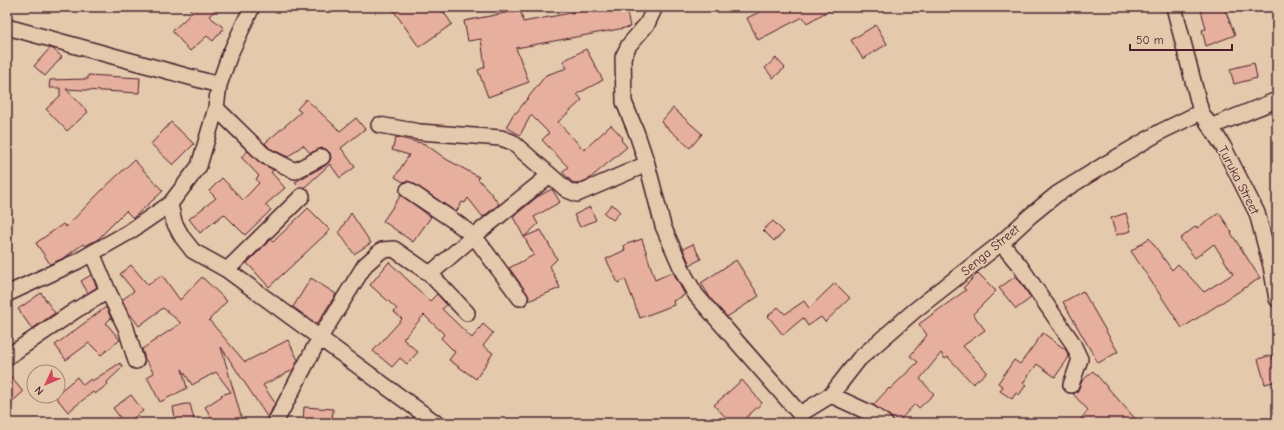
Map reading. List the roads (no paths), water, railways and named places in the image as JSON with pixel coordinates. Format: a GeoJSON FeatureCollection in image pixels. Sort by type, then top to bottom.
{"type":"FeatureCollection","features":[{"type":"Feature","properties":{"kind":"street"},"geometry":{"type":"LineString","coordinates":[[7,294],[78,261],[129,232],[170,204],[199,166],[216,108],[219,85],[230,54],[252,7]]}},
{"type":"Feature","properties":{"kind":"street"},"geometry":{"type":"LineString","coordinates":[[655,7],[643,30],[626,50],[622,63],[624,102],[647,164],[663,226],[685,276],[696,295],[799,419]]}},
{"type":"Feature","properties":{"kind":"street","name":"Turuka Street"},"geometry":{"type":"LineString","coordinates":[[1174,7],[1201,112],[1223,146],[1257,214],[1271,266],[1277,299]]}},
{"type":"Feature","properties":{"kind":"street"},"geometry":{"type":"LineString","coordinates":[[7,27],[219,85]]}},
{"type":"Feature","properties":{"kind":"street"},"geometry":{"type":"LineString","coordinates":[[1210,127],[1277,100]]}},
{"type":"Feature","properties":{"kind":"street"},"geometry":{"type":"LineString","coordinates":[[216,108],[264,155],[288,169],[295,172],[322,157]]}},
{"type":"Feature","properties":{"kind":"street","name":"Senga Street"},"geometry":{"type":"LineString","coordinates":[[799,419],[831,395],[859,359],[914,311],[1001,243],[1030,216],[1057,194],[1162,131],[1201,112]]}},
{"type":"Feature","properties":{"kind":"street"},"geometry":{"type":"LineString","coordinates":[[379,125],[420,132],[501,138],[512,142],[567,190],[577,194],[647,164]]}},
{"type":"Feature","properties":{"kind":"street"},"geometry":{"type":"LineString","coordinates":[[430,274],[474,236],[550,175]]}},
{"type":"Feature","properties":{"kind":"street"},"geometry":{"type":"LineString","coordinates":[[408,190],[474,236],[520,298]]}},
{"type":"Feature","properties":{"kind":"street"},"geometry":{"type":"LineString","coordinates":[[226,270],[302,196]]}},
{"type":"Feature","properties":{"kind":"street"},"geometry":{"type":"LineString","coordinates":[[170,204],[174,222],[182,237],[193,251],[226,270],[319,338],[425,420]]}},
{"type":"Feature","properties":{"kind":"street"},"geometry":{"type":"LineString","coordinates":[[1001,243],[1020,266],[1072,342],[1080,359],[1071,385]]}},
{"type":"Feature","properties":{"kind":"street"},"geometry":{"type":"LineString","coordinates":[[275,423],[319,338],[365,266],[382,250],[394,249],[430,274],[467,313]]}},
{"type":"Feature","properties":{"kind":"street"},"geometry":{"type":"LineString","coordinates":[[92,253],[126,328],[136,361]]}},
{"type":"Feature","properties":{"kind":"street"},"geometry":{"type":"LineString","coordinates":[[7,357],[76,310],[108,291]]}},
{"type":"Feature","properties":{"kind":"street"},"geometry":{"type":"LineString","coordinates":[[831,395],[870,413],[885,423]]}}]}
